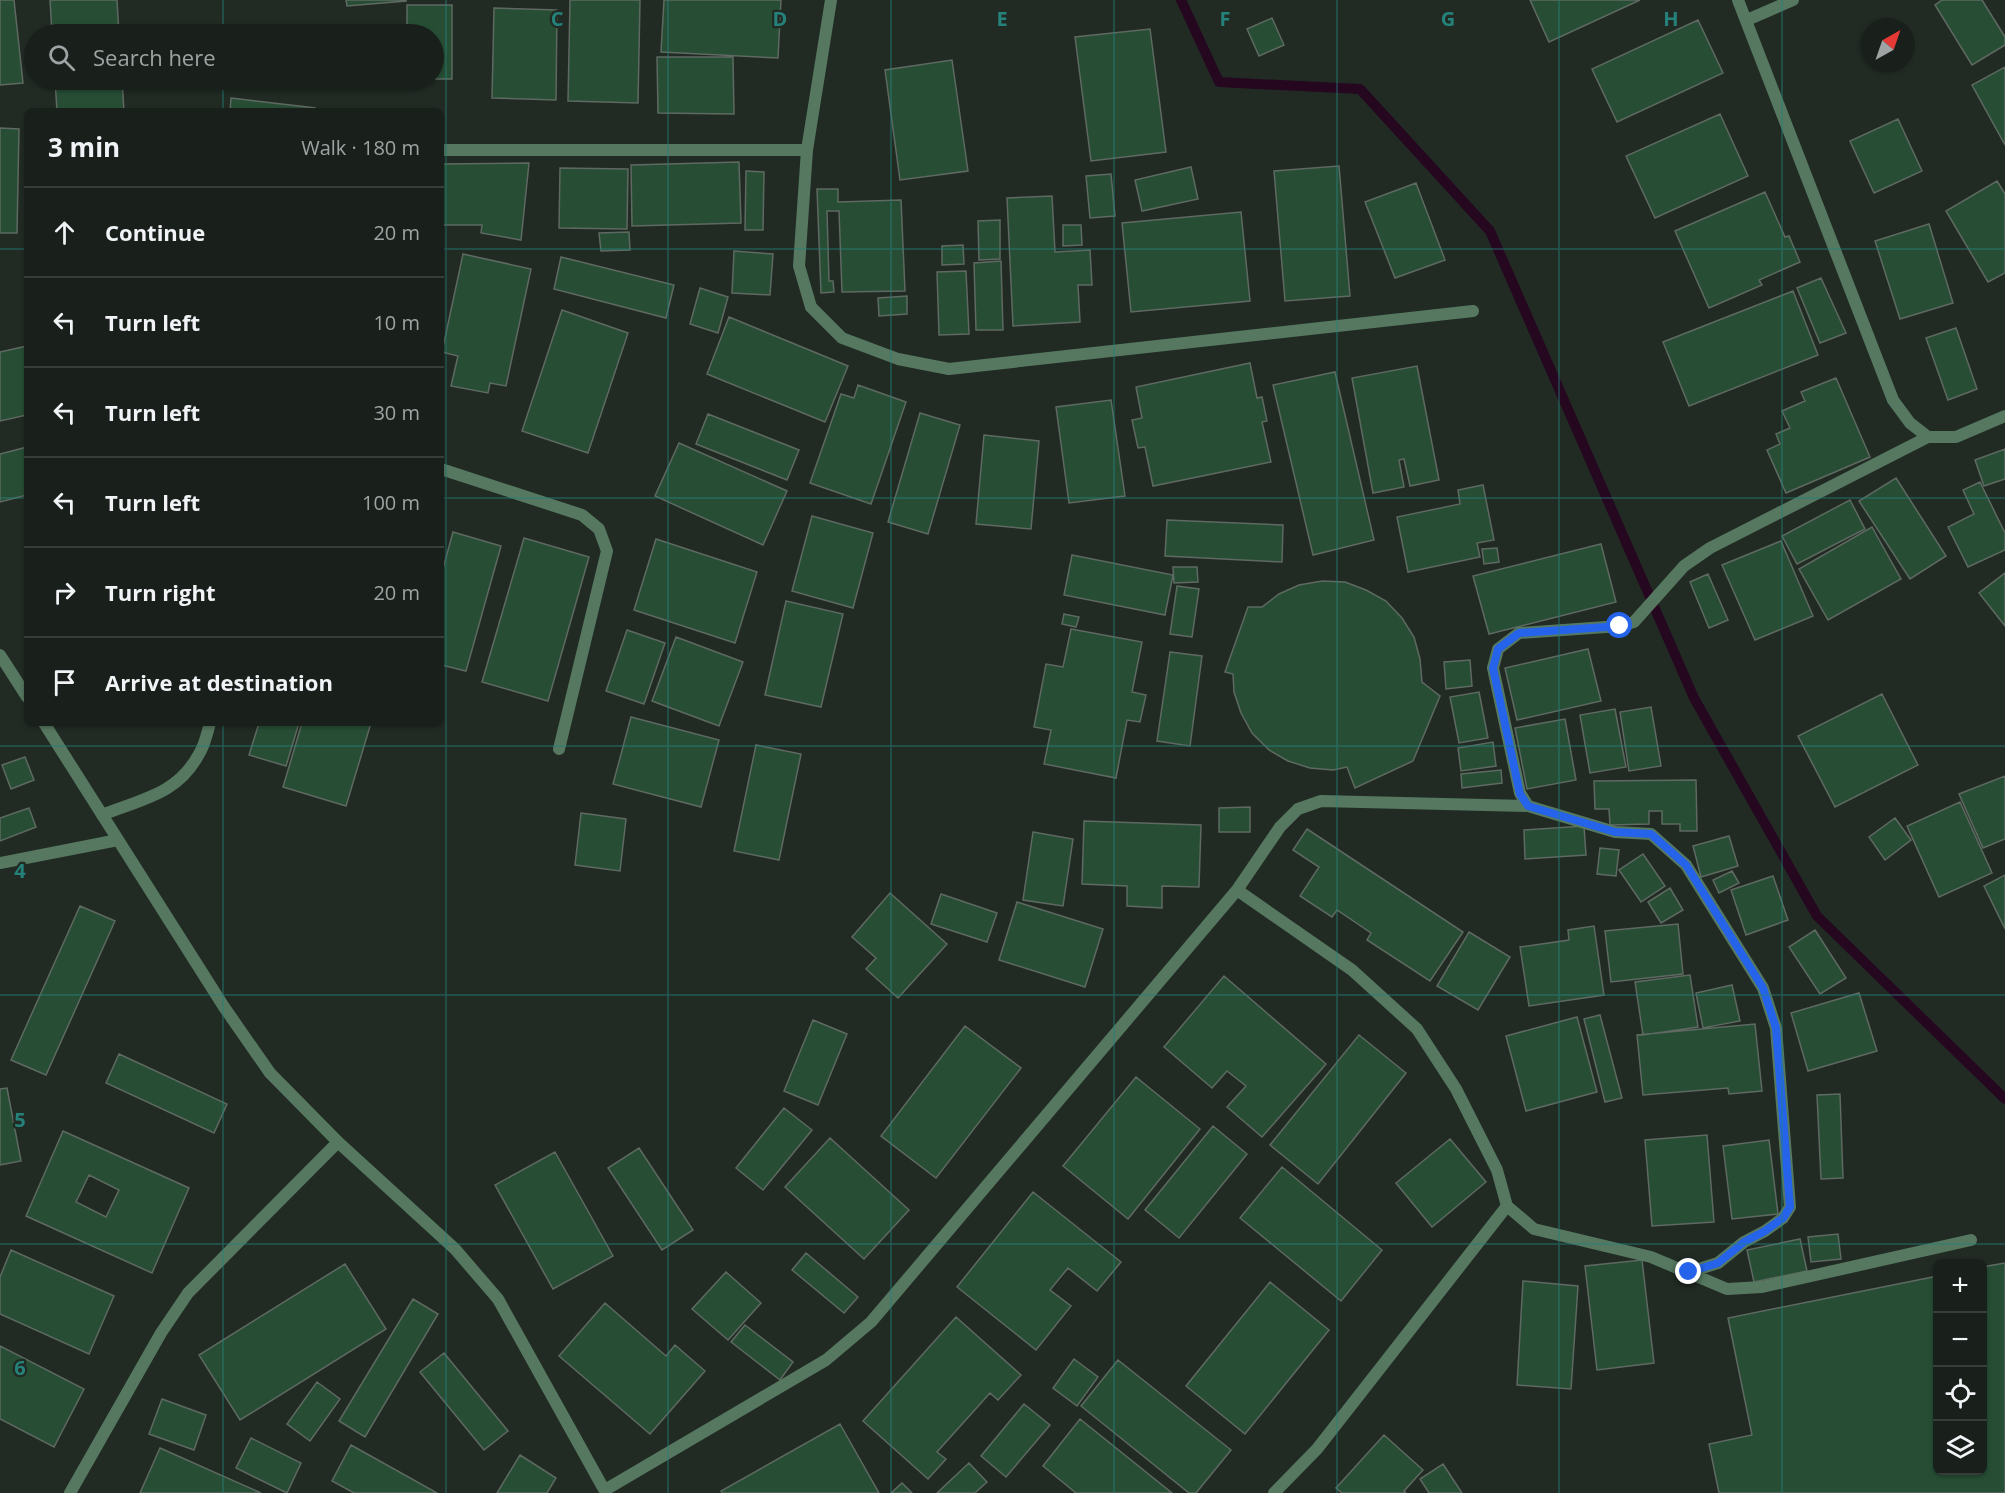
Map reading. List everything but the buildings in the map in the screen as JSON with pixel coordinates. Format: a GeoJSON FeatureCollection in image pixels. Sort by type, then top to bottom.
{"type":"FeatureCollection","features":[{"type":"Feature","properties":{"kind":"street"},"geometry":{"type":"LineString","coordinates":[[831,0],[807,150],[799,266],[810,307],[842,338],[898,359],[950,369],[1473,311]]}},
{"type":"Feature","properties":{"kind":"street"},"geometry":{"type":"LineString","coordinates":[[1738,0],[1893,400],[1910,423],[1928,437]]}},
{"type":"Feature","properties":{"kind":"street"},"geometry":{"type":"LineString","coordinates":[[1747,20],[1793,0]]}},
{"type":"Feature","properties":{"kind":"street"},"geometry":{"type":"LineString","coordinates":[[444,150],[807,150]]}},
{"type":"Feature","properties":{"kind":"street"},"geometry":{"type":"LineString","coordinates":[[1528,806],[1520,794],[1493,668],[1498,649],[1519,633],[1620,626],[1634,622],[1684,566],[1710,549],[1928,437],[1956,437],[2005,416]]}},
{"type":"Feature","properties":{"kind":"street"},"geometry":{"type":"LineString","coordinates":[[444,470],[582,514],[600,529],[607,551],[559,748]]}},
{"type":"Feature","properties":{"kind":"street"},"geometry":{"type":"LineString","coordinates":[[0,655],[24,692]]}},
{"type":"Feature","properties":{"kind":"street"},"geometry":{"type":"LineString","coordinates":[[46,726],[224,1007],[270,1073],[338,1142],[455,1250],[498,1299],[606,1491],[826,1360],[871,1322],[1237,890],[1280,827],[1298,809],[1320,801],[1528,806],[1615,832],[1651,834],[1686,865],[1763,988],[1776,1028],[1790,1207],[1783,1218],[1744,1242],[1718,1263],[1689,1272]]}},
{"type":"Feature","properties":{"kind":"street"},"geometry":{"type":"LineString","coordinates":[[102,814],[171,788],[185,775],[200,753],[209,726]]}},
{"type":"Feature","properties":{"kind":"street"},"geometry":{"type":"LineString","coordinates":[[0,863],[118,840]]}},
{"type":"Feature","properties":{"kind":"street"},"geometry":{"type":"LineString","coordinates":[[1237,890],[1352,970],[1417,1029],[1456,1089],[1497,1170],[1507,1206],[1534,1229],[1651,1257],[1727,1289],[1762,1287],[1971,1240]]}},
{"type":"Feature","properties":{"kind":"street"},"geometry":{"type":"LineString","coordinates":[[70,1493],[162,1333],[188,1293],[338,1142]]}},
{"type":"Feature","properties":{"kind":"street"},"geometry":{"type":"LineString","coordinates":[[1274,1493],[1317,1449],[1507,1206]]}},
{"type":"Feature","properties":{"kind":"waterway"},"geometry":{"type":"LineString","coordinates":[[1181,0],[1219,82],[1360,89],[1490,231],[1694,698],[1817,916],[2005,1099]]}},
{"type":"Feature","properties":{"kind":"route"},"geometry":{"type":"LineString","coordinates":[[1620,626],[1519,633],[1498,649],[1493,668],[1520,794],[1528,806],[1615,832],[1651,834],[1686,865],[1763,988],[1776,1028],[1790,1207],[1783,1218],[1744,1242],[1718,1263],[1689,1272]]}}]}
